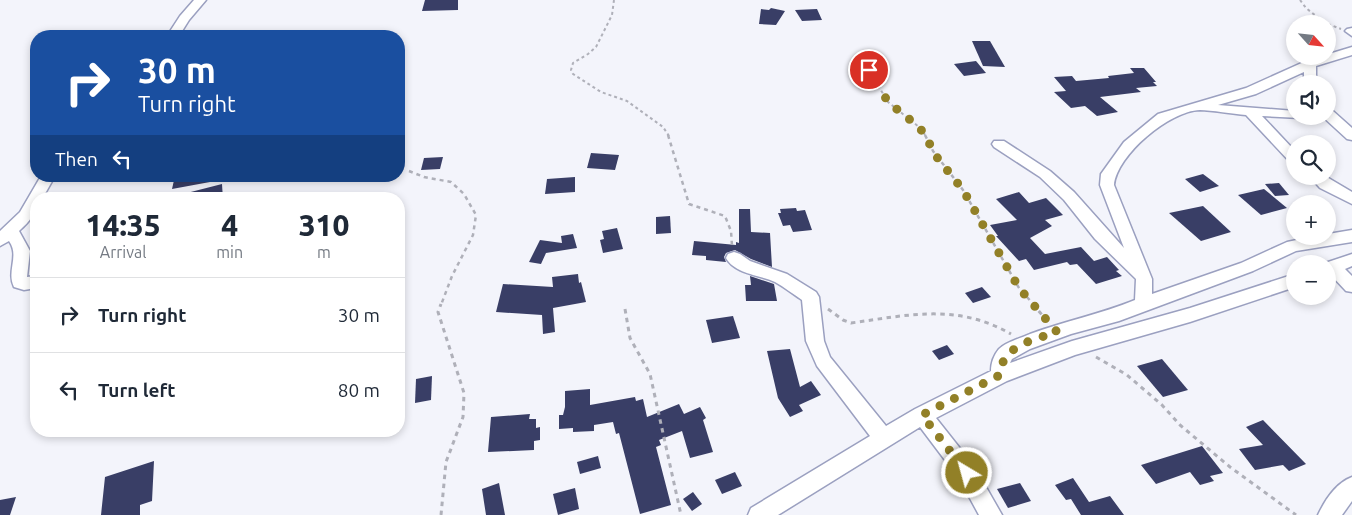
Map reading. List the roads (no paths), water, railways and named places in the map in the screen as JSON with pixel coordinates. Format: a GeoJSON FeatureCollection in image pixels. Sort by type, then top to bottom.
{"type":"FeatureCollection","features":[{"type":"Feature","properties":{"kind":"street"},"geometry":{"type":"LineString","coordinates":[[176,30],[200,0]]}},
{"type":"Feature","properties":{"kind":"street"},"geometry":{"type":"LineString","coordinates":[[1336,56],[1352,51]]}},
{"type":"Feature","properties":{"kind":"street"},"geometry":{"type":"LineString","coordinates":[[1143,304],[1144,279],[1107,185],[1108,174],[1129,145],[1163,118],[1194,107],[1251,92],[1308,65]]}},
{"type":"Feature","properties":{"kind":"street"},"geometry":{"type":"LineString","coordinates":[[1194,107],[1286,114]]}},
{"type":"Feature","properties":{"kind":"street"},"geometry":{"type":"LineString","coordinates":[[1250,112],[1286,150]]}},
{"type":"Feature","properties":{"kind":"street"},"geometry":{"type":"LineString","coordinates":[[1336,122],[1352,136]]}},
{"type":"Feature","properties":{"kind":"street"},"geometry":{"type":"LineString","coordinates":[[999,144],[1045,174],[1069,196],[1101,235],[1144,279],[1165,297]]}},
{"type":"Feature","properties":{"kind":"street"},"geometry":{"type":"LineString","coordinates":[[1327,185],[1352,199]]}},
{"type":"Feature","properties":{"kind":"street"},"geometry":{"type":"LineString","coordinates":[[30,209],[5,235],[20,242],[23,250],[17,276],[20,282],[24,284],[30,283]]}},
{"type":"Feature","properties":{"kind":"street"},"geometry":{"type":"LineString","coordinates":[[1000,375],[1000,364],[1006,354],[1024,344],[1057,332],[1113,316],[1248,267],[1292,246],[1352,236]]}},
{"type":"Feature","properties":{"kind":"street"},"geometry":{"type":"LineString","coordinates":[[734,258],[744,265],[781,278],[810,297],[815,341],[823,360],[884,439]]}},
{"type":"Feature","properties":{"kind":"street"},"geometry":{"type":"LineString","coordinates":[[1336,266],[1352,260]]}},
{"type":"Feature","properties":{"kind":"street"},"geometry":{"type":"LineString","coordinates":[[1336,273],[1352,286]]}},
{"type":"Feature","properties":{"kind":"street"},"geometry":{"type":"LineString","coordinates":[[759,515],[922,415],[1000,375],[1046,357],[1190,315],[1286,283]]}},
{"type":"Feature","properties":{"kind":"street"},"geometry":{"type":"LineString","coordinates":[[922,415],[967,473],[991,515]]}},
{"type":"Feature","properties":{"kind":"street"},"geometry":{"type":"LineString","coordinates":[[1329,515],[1348,489],[1352,487]]}}]}
